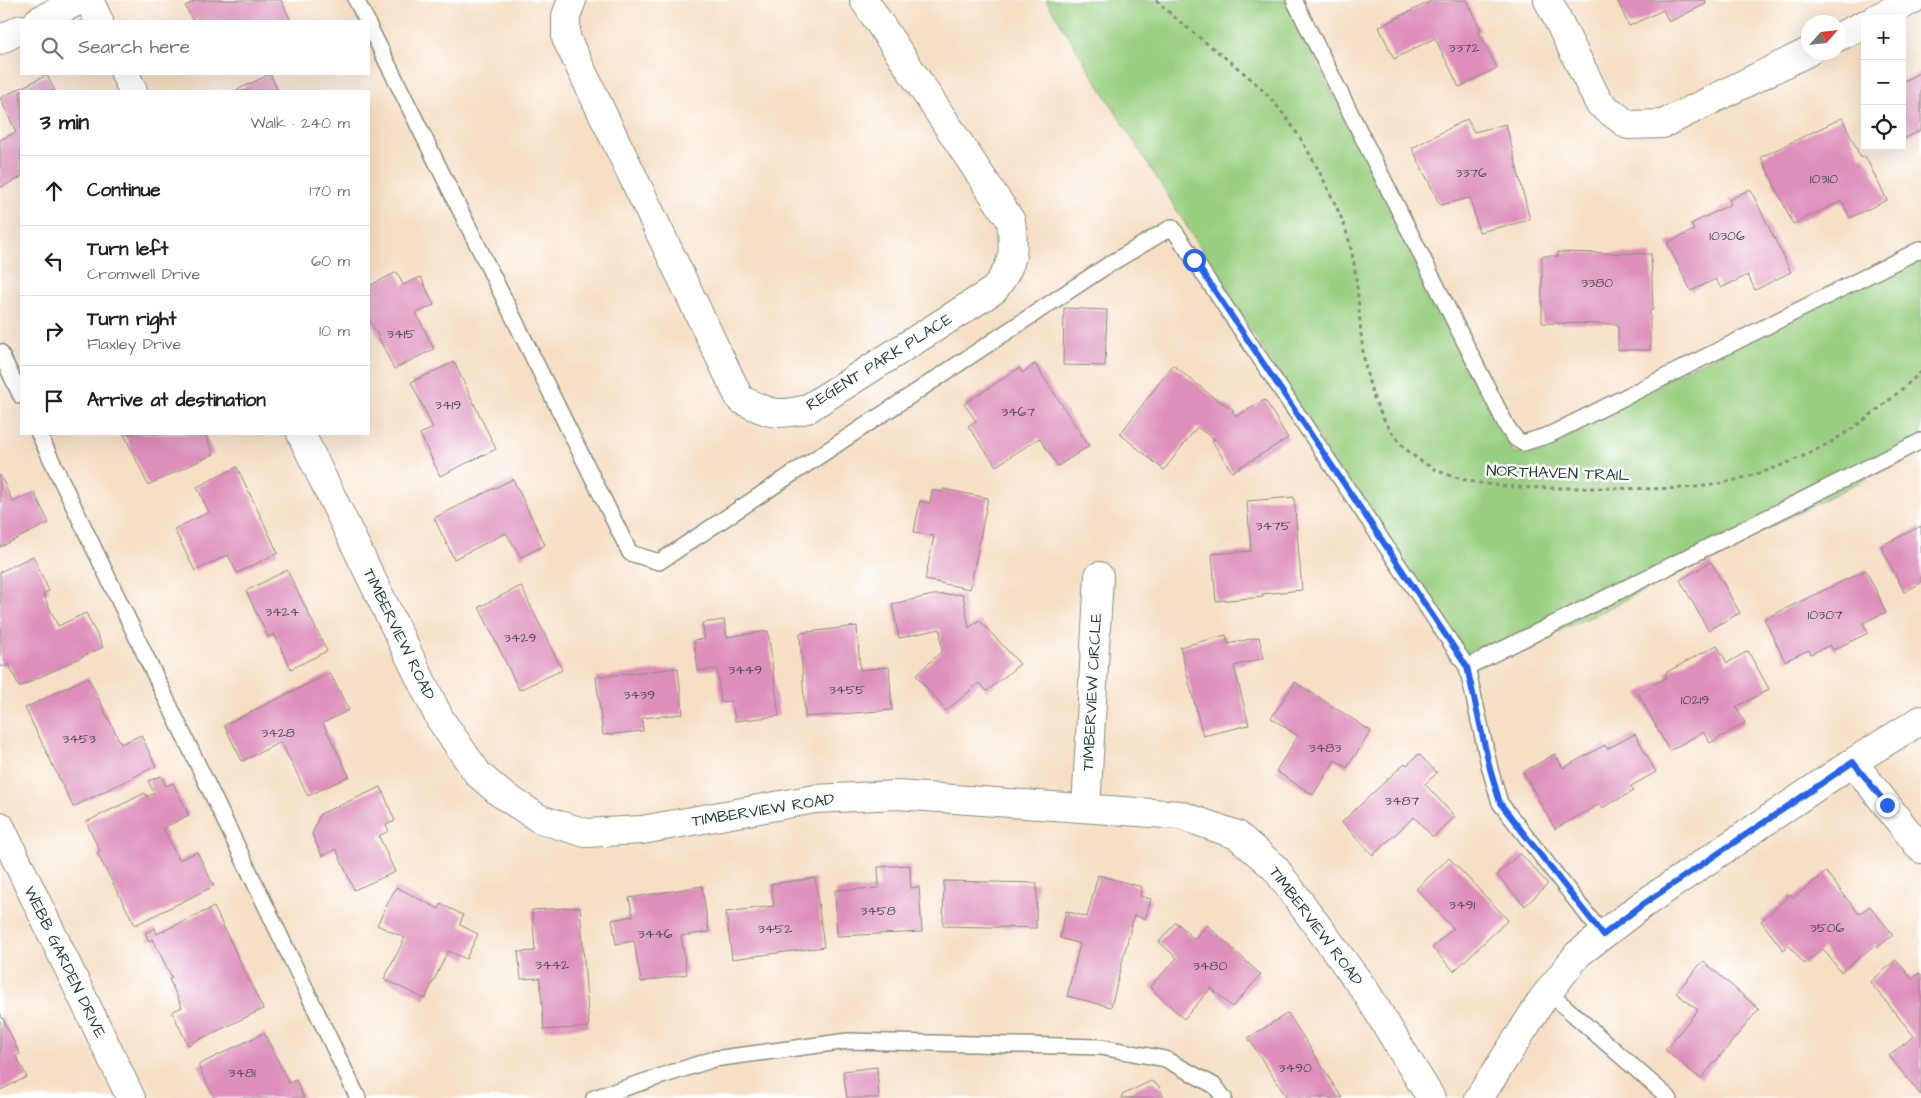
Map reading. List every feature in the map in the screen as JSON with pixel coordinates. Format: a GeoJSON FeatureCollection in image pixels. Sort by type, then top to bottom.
{"type":"FeatureCollection","features":[{"type":"Feature","properties":{"kind":"street"},"geometry":{"type":"LineString","coordinates":[[40,20],[80,0]]}},
{"type":"Feature","properties":{"kind":"street"},"geometry":{"type":"LineString","coordinates":[[89,0],[99,20]]}},
{"type":"Feature","properties":{"kind":"street","name":"REGENT PARK PLACE"},"geometry":{"type":"LineString","coordinates":[[572,0],[566,16],[566,38],[740,399],[769,413],[789,413],[807,409],[994,290],[1007,273],[1014,247],[1011,221],[864,0]]}},
{"type":"Feature","properties":{"kind":"street"},"geometry":{"type":"LineString","coordinates":[[1548,0],[1599,103],[1628,125],[1663,124],[1801,55]]}},
{"type":"Feature","properties":{"kind":"street"},"geometry":{"type":"LineString","coordinates":[[1883,15],[1912,0]]}},
{"type":"Feature","properties":{"kind":"street"},"geometry":{"type":"LineString","coordinates":[[1846,33],[1861,26]]}},
{"type":"Feature","properties":{"kind":"street"},"geometry":{"type":"LineString","coordinates":[[0,40],[20,30]]}},
{"type":"Feature","properties":{"kind":"street"},"geometry":{"type":"LineString","coordinates":[[125,75],[133,90]]}},
{"type":"Feature","properties":{"kind":"street","name":"TIMBERVIEW ROAD"},"geometry":{"type":"LineString","coordinates":[[301,435],[440,719],[478,774],[500,793],[540,819],[586,833],[642,830],[815,799],[897,795],[1180,815],[1237,835],[1274,868],[1360,984],[1432,1098]]}},
{"type":"Feature","properties":{"kind":"street","name":"TIMBERVIEW CIRCLE"},"geometry":{"type":"LineString","coordinates":[[1086,808],[1099,576]]}},
{"type":"Feature","properties":{"kind":"street"},"geometry":{"type":"LineString","coordinates":[[1479,1098],[1548,992],[1578,954],[1642,905],[1853,762],[1921,720]]}},
{"type":"Feature","properties":{"kind":"street"},"geometry":{"type":"LineString","coordinates":[[1853,762],[1921,849]]}},
{"type":"Feature","properties":{"kind":"street","name":"WEBB GARDEN DRIVE"},"geometry":{"type":"LineString","coordinates":[[0,826],[131,1098]]}},
{"type":"Feature","properties":{"kind":"lane"},"geometry":{"type":"LineString","coordinates":[[356,0],[366,20]]}},
{"type":"Feature","properties":{"kind":"lane"},"geometry":{"type":"LineString","coordinates":[[1294,0],[1506,426],[1516,439],[1523,443],[1549,436],[1921,249]]}},
{"type":"Feature","properties":{"kind":"lane"},"geometry":{"type":"LineString","coordinates":[[370,28],[630,553],[659,562],[1108,265],[1172,227],[1467,667],[1490,769],[1500,803],[1603,935]]}},
{"type":"Feature","properties":{"kind":"lane"},"geometry":{"type":"LineString","coordinates":[[0,352],[20,394]]}},
{"type":"Feature","properties":{"kind":"lane"},"geometry":{"type":"LineString","coordinates":[[39,435],[358,1098]]}},
{"type":"Feature","properties":{"kind":"lane"},"geometry":{"type":"LineString","coordinates":[[1467,667],[1921,441]]}},
{"type":"Feature","properties":{"kind":"lane"},"geometry":{"type":"LineString","coordinates":[[1548,992],[1669,1098]]}},
{"type":"Feature","properties":{"kind":"lane"},"geometry":{"type":"LineString","coordinates":[[594,1098],[714,1059],[848,1041],[1101,1047],[1165,1058],[1215,1086],[1224,1098]]}},
{"type":"Feature","properties":{"kind":"path","name":"NORTHAVEN TRAIL"},"geometry":{"type":"LineString","coordinates":[[1156,0],[1171,15],[1254,82],[1295,130],[1315,161],[1347,233],[1353,262],[1364,365],[1374,399],[1385,422],[1398,441],[1415,457],[1439,470],[1463,480],[1496,487],[1656,488],[1696,486],[1732,480],[1776,467],[1824,446],[1861,423],[1921,372]]}},
{"type":"Feature","properties":{"kind":"green space"},"geometry":{"type":"Polygon","coordinates":[[[1046,0],[1285,0],[1515,455],[1921,252],[1921,451],[1595,615],[1464,672],[1046,0]]]}},
{"type":"Feature","properties":{"kind":"building"},"geometry":{"type":"Polygon","coordinates":[[[197,0],[281,0],[291,20],[192,20],[185,6],[197,0]]]}},
{"type":"Feature","properties":{"kind":"building"},"geometry":{"type":"Polygon","coordinates":[[[1433,0],[1467,0],[1481,30],[1478,31],[1497,68],[1459,87],[1435,38],[1394,59],[1379,27],[1433,0]]]}},
{"type":"Feature","properties":{"kind":"building"},"geometry":{"type":"Polygon","coordinates":[[[1617,0],[1705,0],[1706,4],[1669,22],[1663,10],[1629,26],[1617,0]]]}},
{"type":"Feature","properties":{"kind":"building"},"geometry":{"type":"Polygon","coordinates":[[[1921,72],[1921,130],[1906,138],[1906,105],[1906,80],[1921,72]]]}},
{"type":"Feature","properties":{"kind":"building"},"geometry":{"type":"Polygon","coordinates":[[[47,75],[54,90],[20,90],[20,178],[0,188],[0,140],[16,132],[0,98],[47,75]]]}},
{"type":"Feature","properties":{"kind":"building"},"geometry":{"type":"Polygon","coordinates":[[[270,75],[278,90],[237,90],[270,75]]]}},
{"type":"Feature","properties":{"kind":"building"},"geometry":{"type":"Polygon","coordinates":[[[1842,118],[1861,158],[1865,156],[1887,200],[1850,218],[1842,201],[1793,224],[1761,157],[1842,118]]]}},
{"type":"Feature","properties":{"kind":"building"},"geometry":{"type":"Polygon","coordinates":[[[1467,119],[1474,132],[1506,124],[1530,220],[1479,232],[1470,198],[1440,205],[1412,148],[1467,119]]]}},
{"type":"Feature","properties":{"kind":"building"},"geometry":{"type":"Polygon","coordinates":[[[1750,189],[1791,272],[1755,290],[1748,275],[1721,288],[1716,279],[1691,291],[1667,243],[1694,230],[1691,224],[1731,204],[1729,200],[1750,189]]]}},
{"type":"Feature","properties":{"kind":"building"},"geometry":{"type":"Polygon","coordinates":[[[1558,252],[1651,254],[1653,310],[1650,311],[1650,350],[1618,350],[1618,324],[1542,323],[1542,256],[1558,256],[1558,252]]]}},
{"type":"Feature","properties":{"kind":"building"},"geometry":{"type":"Polygon","coordinates":[[[397,272],[403,285],[421,277],[434,305],[416,313],[434,349],[394,369],[370,320],[370,286],[397,272]]]}},
{"type":"Feature","properties":{"kind":"building"},"geometry":{"type":"Polygon","coordinates":[[[1064,308],[1107,310],[1105,366],[1063,365],[1064,308]]]}},
{"type":"Feature","properties":{"kind":"building"},"geometry":{"type":"Polygon","coordinates":[[[454,362],[496,449],[440,476],[420,434],[433,428],[411,382],[454,362]]]}},
{"type":"Feature","properties":{"kind":"building"},"geometry":{"type":"Polygon","coordinates":[[[1035,364],[1089,446],[1058,466],[1039,438],[996,466],[968,426],[976,421],[964,404],[1019,368],[1022,373],[1035,364]]]}},
{"type":"Feature","properties":{"kind":"building"},"geometry":{"type":"Polygon","coordinates":[[[1173,365],[1213,397],[1234,410],[1232,412],[1237,416],[1265,400],[1288,438],[1232,472],[1212,441],[1215,439],[1197,427],[1164,470],[1120,434],[1173,365]]]}},
{"type":"Feature","properties":{"kind":"building"},"geometry":{"type":"Polygon","coordinates":[[[124,435],[205,435],[214,454],[148,485],[124,435]]]}},
{"type":"Feature","properties":{"kind":"building"},"geometry":{"type":"Polygon","coordinates":[[[237,467],[278,553],[237,573],[228,555],[195,571],[174,529],[209,512],[197,487],[237,467]]]}},
{"type":"Feature","properties":{"kind":"building"},"geometry":{"type":"Polygon","coordinates":[[[0,475],[13,502],[34,492],[49,523],[0,547],[0,475]]]}},
{"type":"Feature","properties":{"kind":"building"},"geometry":{"type":"Polygon","coordinates":[[[513,479],[545,545],[521,557],[506,533],[454,559],[434,518],[513,479]]]}},
{"type":"Feature","properties":{"kind":"building"},"geometry":{"type":"Polygon","coordinates":[[[943,489],[988,498],[970,589],[925,580],[934,536],[914,532],[920,501],[930,503],[932,490],[943,492],[943,489]]]}},
{"type":"Feature","properties":{"kind":"building"},"geometry":{"type":"Polygon","coordinates":[[[1294,497],[1302,590],[1262,594],[1263,597],[1216,601],[1212,554],[1251,551],[1247,501],[1294,497]]]}},
{"type":"Feature","properties":{"kind":"building"},"geometry":{"type":"Polygon","coordinates":[[[1921,526],[1921,583],[1904,592],[1881,546],[1921,526]]]}},
{"type":"Feature","properties":{"kind":"building"},"geometry":{"type":"Polygon","coordinates":[[[33,556],[49,591],[43,594],[58,626],[86,613],[103,647],[19,687],[9,664],[2,667],[0,662],[0,572],[33,556]]]}},
{"type":"Feature","properties":{"kind":"building"},"geometry":{"type":"Polygon","coordinates":[[[1711,562],[1740,613],[1708,630],[1680,580],[1711,562]]]}},
{"type":"Feature","properties":{"kind":"building"},"geometry":{"type":"Polygon","coordinates":[[[287,570],[327,651],[291,669],[274,634],[268,637],[246,591],[287,570]]]}},
{"type":"Feature","properties":{"kind":"building"},"geometry":{"type":"Polygon","coordinates":[[[1866,570],[1886,612],[1863,623],[1868,633],[1833,650],[1830,645],[1811,654],[1809,650],[1785,661],[1764,619],[1866,570]]]}},
{"type":"Feature","properties":{"kind":"building"},"geometry":{"type":"Polygon","coordinates":[[[521,586],[562,670],[519,690],[479,607],[521,586]]]}},
{"type":"Feature","properties":{"kind":"building"},"geometry":{"type":"Polygon","coordinates":[[[963,594],[969,628],[979,620],[1020,664],[987,691],[979,683],[946,711],[916,675],[942,651],[940,629],[899,638],[892,604],[933,595],[963,594]]]}},
{"type":"Feature","properties":{"kind":"building"},"geometry":{"type":"Polygon","coordinates":[[[724,620],[727,637],[768,631],[779,716],[735,721],[732,701],[721,702],[717,669],[698,671],[694,640],[705,639],[702,623],[724,620]]]}},
{"type":"Feature","properties":{"kind":"building"},"geometry":{"type":"Polygon","coordinates":[[[857,626],[860,670],[889,667],[892,710],[805,717],[800,633],[857,626]]]}},
{"type":"Feature","properties":{"kind":"building"},"geometry":{"type":"Polygon","coordinates":[[[1226,635],[1228,644],[1259,637],[1264,658],[1234,666],[1249,725],[1203,736],[1180,647],[1226,635]]]}},
{"type":"Feature","properties":{"kind":"building"},"geometry":{"type":"Polygon","coordinates":[[[1717,645],[1727,663],[1748,651],[1769,689],[1736,707],[1745,723],[1710,743],[1703,732],[1669,751],[1638,693],[1667,677],[1665,673],[1717,645]]]}},
{"type":"Feature","properties":{"kind":"building"},"geometry":{"type":"Polygon","coordinates":[[[678,668],[683,714],[642,718],[643,731],[603,735],[596,677],[678,668]]]}},
{"type":"Feature","properties":{"kind":"building"},"geometry":{"type":"Polygon","coordinates":[[[330,673],[349,710],[323,723],[349,776],[308,796],[281,742],[242,761],[224,725],[330,673]]]}},
{"type":"Feature","properties":{"kind":"building"},"geometry":{"type":"Polygon","coordinates":[[[88,677],[121,744],[141,735],[156,766],[73,807],[25,708],[88,677]]]}},
{"type":"Feature","properties":{"kind":"building"},"geometry":{"type":"Polygon","coordinates":[[[1295,682],[1371,731],[1347,768],[1335,760],[1313,795],[1276,771],[1298,736],[1271,718],[1295,682]]]}},
{"type":"Feature","properties":{"kind":"building"},"geometry":{"type":"Polygon","coordinates":[[[1635,734],[1656,772],[1631,786],[1634,791],[1602,808],[1600,804],[1555,829],[1523,772],[1555,754],[1563,768],[1605,745],[1607,749],[1635,734]]]}},
{"type":"Feature","properties":{"kind":"building"},"geometry":{"type":"Polygon","coordinates":[[[1419,754],[1437,773],[1425,784],[1455,817],[1433,837],[1414,817],[1373,855],[1342,822],[1405,763],[1407,765],[1419,754]]]}},
{"type":"Feature","properties":{"kind":"building"},"geometry":{"type":"Polygon","coordinates":[[[161,776],[166,786],[173,783],[189,815],[163,828],[179,860],[197,852],[214,886],[135,925],[97,853],[100,851],[86,822],[145,793],[147,797],[154,793],[148,781],[161,776]]]}},
{"type":"Feature","properties":{"kind":"building"},"geometry":{"type":"Polygon","coordinates":[[[381,787],[395,821],[386,825],[389,831],[379,836],[395,872],[354,890],[336,849],[322,856],[312,834],[320,814],[381,787]]]}},
{"type":"Feature","properties":{"kind":"building"},"geometry":{"type":"Polygon","coordinates":[[[1520,853],[1548,884],[1525,906],[1497,875],[1520,853]]]}},
{"type":"Feature","properties":{"kind":"building"},"geometry":{"type":"Polygon","coordinates":[[[1449,858],[1508,920],[1454,971],[1432,948],[1453,928],[1416,889],[1449,858]]]}},
{"type":"Feature","properties":{"kind":"building"},"geometry":{"type":"Polygon","coordinates":[[[910,865],[911,888],[919,887],[922,932],[837,936],[835,890],[879,888],[878,867],[910,865]]]}},
{"type":"Feature","properties":{"kind":"building"},"geometry":{"type":"Polygon","coordinates":[[[1826,872],[1859,914],[1870,906],[1893,935],[1877,948],[1875,945],[1841,972],[1823,949],[1804,964],[1789,945],[1783,950],[1761,921],[1791,894],[1793,898],[1826,872]]]}},
{"type":"Feature","properties":{"kind":"building"},"geometry":{"type":"Polygon","coordinates":[[[1098,875],[1142,887],[1140,896],[1151,899],[1145,919],[1134,915],[1111,1007],[1067,996],[1080,944],[1060,938],[1066,911],[1087,917],[1098,875]]]}},
{"type":"Feature","properties":{"kind":"building"},"geometry":{"type":"Polygon","coordinates":[[[815,878],[824,947],[732,959],[726,912],[774,906],[771,884],[815,878]]]}},
{"type":"Feature","properties":{"kind":"building"},"geometry":{"type":"Polygon","coordinates":[[[944,881],[1037,883],[1036,928],[943,926],[944,881]]]}},
{"type":"Feature","properties":{"kind":"building"},"geometry":{"type":"Polygon","coordinates":[[[702,886],[709,932],[681,936],[687,974],[641,982],[634,941],[616,944],[612,920],[633,916],[629,898],[702,886]]]}},
{"type":"Feature","properties":{"kind":"building"},"geometry":{"type":"Polygon","coordinates":[[[396,887],[439,909],[441,904],[463,915],[460,925],[478,934],[466,959],[448,951],[425,999],[384,979],[405,938],[377,925],[396,887]]]}},
{"type":"Feature","properties":{"kind":"building"},"geometry":{"type":"Polygon","coordinates":[[[214,907],[263,1009],[188,1045],[172,1012],[182,1007],[169,979],[172,978],[153,939],[149,941],[145,933],[155,928],[157,934],[214,907]]]}},
{"type":"Feature","properties":{"kind":"building"},"geometry":{"type":"Polygon","coordinates":[[[580,907],[589,1027],[544,1030],[540,978],[521,979],[518,952],[535,951],[532,910],[580,907]]]}},
{"type":"Feature","properties":{"kind":"building"},"geometry":{"type":"Polygon","coordinates":[[[1176,922],[1194,939],[1207,925],[1261,975],[1232,1007],[1211,988],[1184,1019],[1150,987],[1177,958],[1159,942],[1176,922]]]}},
{"type":"Feature","properties":{"kind":"building"},"geometry":{"type":"Polygon","coordinates":[[[1896,960],[1912,979],[1919,973],[1921,975],[1921,1095],[1889,1056],[1914,1036],[1870,982],[1896,960]]]}},
{"type":"Feature","properties":{"kind":"building"},"geometry":{"type":"Polygon","coordinates":[[[1703,961],[1759,1009],[1701,1079],[1665,1050],[1698,1010],[1676,993],[1703,961]]]}},
{"type":"Feature","properties":{"kind":"building"},"geometry":{"type":"Polygon","coordinates":[[[0,1013],[20,1054],[16,1056],[27,1077],[0,1090],[0,1013]]]}},
{"type":"Feature","properties":{"kind":"building"},"geometry":{"type":"Polygon","coordinates":[[[1288,1013],[1342,1098],[1287,1098],[1248,1038],[1288,1013]]]}},
{"type":"Feature","properties":{"kind":"building"},"geometry":{"type":"Polygon","coordinates":[[[264,1033],[289,1083],[296,1080],[304,1098],[214,1098],[198,1065],[264,1033]]]}},
{"type":"Feature","properties":{"kind":"building"},"geometry":{"type":"Polygon","coordinates":[[[877,1067],[879,1098],[847,1098],[843,1071],[877,1067]]]}},
{"type":"Feature","properties":{"kind":"building"},"geometry":{"type":"Polygon","coordinates":[[[1151,1081],[1159,1086],[1164,1098],[1121,1098],[1122,1095],[1151,1081]]]}},
{"type":"Feature","properties":{"kind":"route"},"geometry":{"type":"LineString","coordinates":[[1194,260],[1467,667],[1490,769],[1500,803],[1603,935],[1642,905],[1853,762],[1887,805]]}}]}
